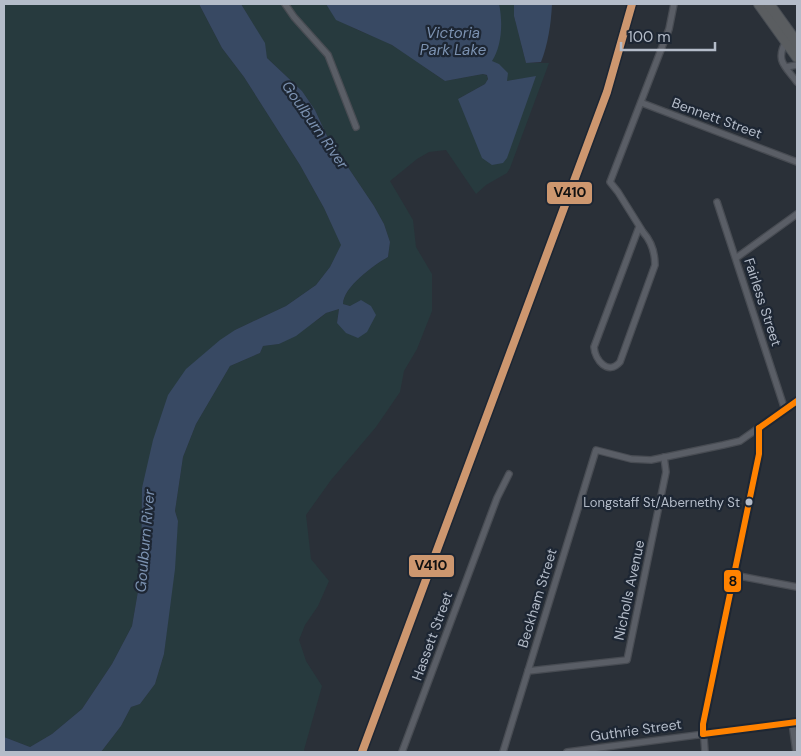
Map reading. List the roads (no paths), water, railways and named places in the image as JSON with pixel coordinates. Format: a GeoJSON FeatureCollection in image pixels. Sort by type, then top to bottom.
{"type":"FeatureCollection","features":[{"type":"Feature","properties":{"kind":"highway"},"geometry":{"type":"LineString","coordinates":[[759,4],[797,57]]}},
{"type":"Feature","properties":{"kind":"highway"},"geometry":{"type":"LineString","coordinates":[[769,4],[797,44]]}},
{"type":"Feature","properties":{"kind":"street"},"geometry":{"type":"LineString","coordinates":[[285,4],[328,55],[356,127]]}},
{"type":"Feature","properties":{"kind":"street"},"geometry":{"type":"LineString","coordinates":[[639,227],[594,347],[594,353],[603,366],[613,367],[620,362],[655,265],[655,254],[647,236],[639,227],[610,182],[669,29],[674,4]]}},
{"type":"Feature","properties":{"kind":"street"},"geometry":{"type":"LineString","coordinates":[[786,41],[780,56],[797,82]]}},
{"type":"Feature","properties":{"kind":"street"},"geometry":{"type":"LineString","coordinates":[[786,67],[797,65]]}},
{"type":"Feature","properties":{"kind":"street","name":"Bennett Street"},"geometry":{"type":"LineString","coordinates":[[642,103],[797,162]]}},
{"type":"Feature","properties":{"kind":"street","name":"Bennett Street"},"geometry":{"type":"LineString","coordinates":[[785,156],[797,158]]}},
{"type":"Feature","properties":{"kind":"street","name":"Fairless Street"},"geometry":{"type":"LineString","coordinates":[[717,202],[785,410]]}},
{"type":"Feature","properties":{"kind":"street"},"geometry":{"type":"LineString","coordinates":[[736,258],[797,214]]}},
{"type":"Feature","properties":{"kind":"street"},"geometry":{"type":"LineString","coordinates":[[664,457],[740,441],[797,401]]}},
{"type":"Feature","properties":{"kind":"street"},"geometry":{"type":"LineString","coordinates":[[705,752],[703,724],[759,454],[758,428]]}},
{"type":"Feature","properties":{"kind":"street","name":"Beckham Street"},"geometry":{"type":"LineString","coordinates":[[502,752],[596,450],[631,459],[651,460],[664,457]]}},
{"type":"Feature","properties":{"kind":"street","name":"Nicholls Avenue"},"geometry":{"type":"LineString","coordinates":[[528,671],[627,660],[666,472],[664,457]]}},
{"type":"Feature","properties":{"kind":"street","name":"Hassett Street"},"geometry":{"type":"LineString","coordinates":[[402,752],[497,498],[509,474]]}},
{"type":"Feature","properties":{"kind":"street"},"geometry":{"type":"LineString","coordinates":[[734,575],[797,587]]}},
{"type":"Feature","properties":{"kind":"street"},"geometry":{"type":"LineString","coordinates":[[794,722],[796,752]]}},
{"type":"Feature","properties":{"kind":"street","name":"Guthrie Street"},"geometry":{"type":"LineString","coordinates":[[567,752],[794,722]]}},
{"type":"Feature","properties":{"kind":"water","name":"Goulburn River"},"geometry":{"type":"Polygon","coordinates":[[[199,4],[241,4],[265,43],[267,58],[302,91],[315,110],[327,136],[374,206],[384,224],[390,242],[388,257],[360,277],[344,297],[343,304],[350,306],[361,300],[371,306],[376,315],[367,332],[358,338],[346,333],[337,323],[339,309],[326,313],[296,336],[279,344],[263,346],[260,353],[230,366],[196,424],[183,457],[175,511],[178,521],[175,569],[164,654],[155,684],[140,704],[131,707],[121,726],[101,752],[4,752],[4,737],[30,747],[52,734],[82,709],[112,664],[132,626],[141,574],[142,488],[153,440],[168,395],[186,369],[220,340],[235,330],[286,306],[316,285],[330,267],[341,245],[324,208],[300,165],[244,77],[222,48],[199,4]]]}},
{"type":"Feature","properties":{"kind":"water","name":"Victoria Park Lake"},"geometry":{"type":"Polygon","coordinates":[[[326,4],[499,4],[501,34],[498,48],[492,61],[499,64],[508,73],[507,81],[536,76],[507,158],[503,163],[492,165],[482,158],[458,99],[485,84],[488,79],[487,75],[483,74],[445,81],[392,45],[336,20],[326,4]]]}},
{"type":"Feature","properties":{"kind":"water"},"geometry":{"type":"Polygon","coordinates":[[[514,4],[552,4],[549,34],[541,62],[526,63],[514,16],[514,4]]]}},
{"type":"Feature","properties":{"kind":"place","name":"Longstaff St/Abernethy St"},"geometry":{"type":"Point","coordinates":[749,502]}}]}
